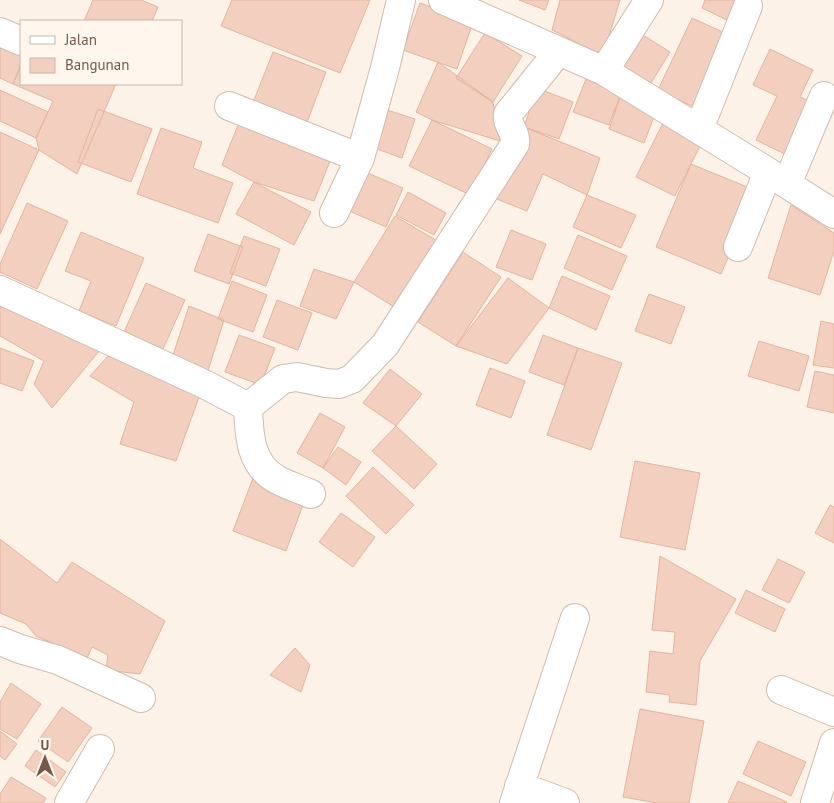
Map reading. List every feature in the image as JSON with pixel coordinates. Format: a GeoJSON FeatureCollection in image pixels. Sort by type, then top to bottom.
{"type":"FeatureCollection","features":[{"type":"Feature","properties":{"kind":"street"},"geometry":{"type":"LineString","coordinates":[[334,213],[360,158],[385,68],[401,0]]}},
{"type":"Feature","properties":{"kind":"street"},"geometry":{"type":"LineString","coordinates":[[443,0],[604,71],[834,214]]}},
{"type":"Feature","properties":{"kind":"street"},"geometry":{"type":"LineString","coordinates":[[604,71],[649,0]]}},
{"type":"Feature","properties":{"kind":"street"},"geometry":{"type":"LineString","coordinates":[[699,129],[748,6]]}},
{"type":"Feature","properties":{"kind":"street"},"geometry":{"type":"LineString","coordinates":[[0,32],[20,41]]}},
{"type":"Feature","properties":{"kind":"street"},"geometry":{"type":"LineString","coordinates":[[248,407],[283,379],[297,377],[339,384],[352,379],[385,345],[515,144],[516,138],[507,118],[508,114],[558,52]]}},
{"type":"Feature","properties":{"kind":"street"},"geometry":{"type":"LineString","coordinates":[[738,247],[824,96]]}},
{"type":"Feature","properties":{"kind":"street"},"geometry":{"type":"LineString","coordinates":[[229,106],[360,158]]}},
{"type":"Feature","properties":{"kind":"street"},"geometry":{"type":"LineString","coordinates":[[0,290],[204,384],[248,407]]}},
{"type":"Feature","properties":{"kind":"street"},"geometry":{"type":"LineString","coordinates":[[248,407],[252,449],[265,471],[277,480],[311,494]]}},
{"type":"Feature","properties":{"kind":"street"},"geometry":{"type":"LineString","coordinates":[[565,803],[517,795],[575,618]]}},
{"type":"Feature","properties":{"kind":"street"},"geometry":{"type":"LineString","coordinates":[[0,641],[58,660],[141,698]]}},
{"type":"Feature","properties":{"kind":"street"},"geometry":{"type":"LineString","coordinates":[[781,690],[834,712]]}},
{"type":"Feature","properties":{"kind":"street"},"geometry":{"type":"LineString","coordinates":[[815,803],[834,743]]}},
{"type":"Feature","properties":{"kind":"street"},"geometry":{"type":"LineString","coordinates":[[69,803],[100,749]]}},
{"type":"Feature","properties":{"kind":"building"},"geometry":{"type":"Polygon","coordinates":[[[93,0],[141,0],[158,7],[152,20],[84,20],[93,0]]]}},
{"type":"Feature","properties":{"kind":"building"},"geometry":{"type":"Polygon","coordinates":[[[232,0],[370,0],[340,73],[221,26],[232,0]]]}},
{"type":"Feature","properties":{"kind":"building"},"geometry":{"type":"Polygon","coordinates":[[[519,0],[549,0],[545,10],[519,0]]]}},
{"type":"Feature","properties":{"kind":"building"},"geometry":{"type":"Polygon","coordinates":[[[560,0],[620,0],[603,56],[552,30],[560,0]]]}},
{"type":"Feature","properties":{"kind":"building"},"geometry":{"type":"Polygon","coordinates":[[[705,0],[749,0],[737,25],[702,8],[705,0]]]}},
{"type":"Feature","properties":{"kind":"building"},"geometry":{"type":"Polygon","coordinates":[[[420,3],[473,22],[457,69],[403,50],[420,3]]]}},
{"type":"Feature","properties":{"kind":"building"},"geometry":{"type":"Polygon","coordinates":[[[692,18],[734,37],[700,110],[658,90],[692,18]]]}},
{"type":"Feature","properties":{"kind":"building"},"geometry":{"type":"Polygon","coordinates":[[[638,32],[670,52],[651,83],[619,64],[638,32]]]}},
{"type":"Feature","properties":{"kind":"building"},"geometry":{"type":"Polygon","coordinates":[[[485,33],[522,56],[493,102],[456,78],[485,33]]]}},
{"type":"Feature","properties":{"kind":"building"},"geometry":{"type":"Polygon","coordinates":[[[0,34],[20,44],[20,66],[13,84],[0,78],[0,34]]]}},
{"type":"Feature","properties":{"kind":"building"},"geometry":{"type":"Polygon","coordinates":[[[770,49],[813,70],[800,97],[818,105],[793,158],[756,140],[777,96],[753,85],[770,49]]]}},
{"type":"Feature","properties":{"kind":"building"},"geometry":{"type":"Polygon","coordinates":[[[273,52],[326,72],[306,125],[252,105],[273,52]]]}},
{"type":"Feature","properties":{"kind":"building"},"geometry":{"type":"Polygon","coordinates":[[[438,62],[493,102],[500,141],[432,120],[416,112],[438,62]]]}},
{"type":"Feature","properties":{"kind":"building"},"geometry":{"type":"Polygon","coordinates":[[[20,67],[20,85],[116,85],[77,174],[39,150],[36,138],[53,101],[13,84],[20,67]]]}},
{"type":"Feature","properties":{"kind":"building"},"geometry":{"type":"Polygon","coordinates":[[[588,74],[623,88],[609,125],[573,112],[588,74]]]}},
{"type":"Feature","properties":{"kind":"building"},"geometry":{"type":"Polygon","coordinates":[[[537,88],[573,102],[559,139],[524,127],[537,88]]]}},
{"type":"Feature","properties":{"kind":"building"},"geometry":{"type":"Polygon","coordinates":[[[0,90],[48,112],[36,138],[0,121],[0,90]]]}},
{"type":"Feature","properties":{"kind":"building"},"geometry":{"type":"Polygon","coordinates":[[[622,92],[658,106],[644,143],[609,129],[622,92]]]}},
{"type":"Feature","properties":{"kind":"building"},"geometry":{"type":"Polygon","coordinates":[[[98,109],[152,129],[131,182],[78,162],[98,109]]]}},
{"type":"Feature","properties":{"kind":"building"},"geometry":{"type":"Polygon","coordinates":[[[387,110],[415,119],[402,158],[374,148],[387,110]]]}},
{"type":"Feature","properties":{"kind":"building"},"geometry":{"type":"Polygon","coordinates":[[[665,119],[704,138],[675,196],[636,177],[665,119]]]}},
{"type":"Feature","properties":{"kind":"building"},"geometry":{"type":"Polygon","coordinates":[[[240,120],[332,156],[314,201],[254,182],[222,165],[240,120]]]}},
{"type":"Feature","properties":{"kind":"building"},"geometry":{"type":"Polygon","coordinates":[[[432,120],[492,149],[470,195],[409,166],[432,120]]]}},
{"type":"Feature","properties":{"kind":"building"},"geometry":{"type":"Polygon","coordinates":[[[524,127],[600,158],[587,195],[543,174],[527,211],[494,198],[524,127]]]}},
{"type":"Feature","properties":{"kind":"building"},"geometry":{"type":"Polygon","coordinates":[[[161,128],[202,142],[193,168],[233,183],[218,223],[137,194],[161,128]]]}},
{"type":"Feature","properties":{"kind":"building"},"geometry":{"type":"Polygon","coordinates":[[[0,132],[39,150],[0,234],[0,132]]]}},
{"type":"Feature","properties":{"kind":"building"},"geometry":{"type":"Polygon","coordinates":[[[691,164],[757,191],[721,274],[656,247],[691,164]]]}},
{"type":"Feature","properties":{"kind":"building"},"geometry":{"type":"Polygon","coordinates":[[[363,171],[403,188],[386,227],[347,210],[363,171]]]}},
{"type":"Feature","properties":{"kind":"building"},"geometry":{"type":"Polygon","coordinates":[[[254,182],[311,212],[294,245],[236,214],[254,182]]]}},
{"type":"Feature","properties":{"kind":"building"},"geometry":{"type":"Polygon","coordinates":[[[408,192],[446,213],[434,235],[396,215],[408,192]]]}},
{"type":"Feature","properties":{"kind":"building"},"geometry":{"type":"Polygon","coordinates":[[[587,195],[636,215],[621,248],[573,227],[587,195]]]}},
{"type":"Feature","properties":{"kind":"building"},"geometry":{"type":"Polygon","coordinates":[[[27,203],[68,221],[37,289],[0,272],[0,264],[27,203]]]}},
{"type":"Feature","properties":{"kind":"building"},"geometry":{"type":"Polygon","coordinates":[[[791,205],[834,233],[834,251],[820,295],[768,278],[791,205]]]}},
{"type":"Feature","properties":{"kind":"building"},"geometry":{"type":"Polygon","coordinates":[[[395,216],[439,242],[396,308],[354,282],[395,216]]]}},
{"type":"Feature","properties":{"kind":"building"},"geometry":{"type":"Polygon","coordinates":[[[511,230],[546,244],[532,280],[496,267],[511,230]]]}},
{"type":"Feature","properties":{"kind":"building"},"geometry":{"type":"Polygon","coordinates":[[[81,232],[144,258],[116,326],[79,311],[91,281],[65,271],[81,232]]]}},
{"type":"Feature","properties":{"kind":"building"},"geometry":{"type":"Polygon","coordinates":[[[208,234],[243,247],[229,284],[194,271],[208,234]]]}},
{"type":"Feature","properties":{"kind":"building"},"geometry":{"type":"Polygon","coordinates":[[[578,235],[627,256],[612,290],[564,268],[578,235]]]}},
{"type":"Feature","properties":{"kind":"building"},"geometry":{"type":"Polygon","coordinates":[[[244,236],[280,249],[266,286],[230,273],[244,236]]]}},
{"type":"Feature","properties":{"kind":"building"},"geometry":{"type":"Polygon","coordinates":[[[463,252],[501,277],[456,346],[418,322],[463,252]]]}},
{"type":"Feature","properties":{"kind":"building"},"geometry":{"type":"Polygon","coordinates":[[[314,269],[354,282],[336,319],[300,306],[314,269]]]}},
{"type":"Feature","properties":{"kind":"building"},"geometry":{"type":"Polygon","coordinates":[[[562,276],[610,296],[596,330],[549,308],[562,276]]]}},
{"type":"Feature","properties":{"kind":"building"},"geometry":{"type":"Polygon","coordinates":[[[508,278],[549,308],[507,364],[456,346],[508,278]]]}},
{"type":"Feature","properties":{"kind":"building"},"geometry":{"type":"Polygon","coordinates":[[[232,281],[267,295],[253,332],[218,319],[232,281]]]}},
{"type":"Feature","properties":{"kind":"building"},"geometry":{"type":"Polygon","coordinates":[[[146,283],[185,300],[163,349],[124,332],[146,283]]]}},
{"type":"Feature","properties":{"kind":"building"},"geometry":{"type":"Polygon","coordinates":[[[649,294],[685,307],[671,344],[635,331],[649,294]]]}},
{"type":"Feature","properties":{"kind":"building"},"geometry":{"type":"Polygon","coordinates":[[[277,300],[312,313],[298,350],[263,337],[277,300]]]}},
{"type":"Feature","properties":{"kind":"building"},"geometry":{"type":"Polygon","coordinates":[[[0,303],[100,350],[52,408],[34,384],[44,361],[0,336],[0,303]]]}},
{"type":"Feature","properties":{"kind":"building"},"geometry":{"type":"Polygon","coordinates":[[[189,306],[224,320],[207,374],[173,355],[189,306]]]}},
{"type":"Feature","properties":{"kind":"building"},"geometry":{"type":"Polygon","coordinates":[[[821,321],[834,324],[834,368],[813,365],[821,321]]]}},
{"type":"Feature","properties":{"kind":"building"},"geometry":{"type":"Polygon","coordinates":[[[239,335],[275,348],[261,385],[225,372],[239,335]]]}},
{"type":"Feature","properties":{"kind":"building"},"geometry":{"type":"Polygon","coordinates":[[[543,335],[578,348],[564,385],[529,372],[543,335]]]}},
{"type":"Feature","properties":{"kind":"building"},"geometry":{"type":"Polygon","coordinates":[[[759,341],[809,356],[799,391],[748,376],[759,341]]]}},
{"type":"Feature","properties":{"kind":"building"},"geometry":{"type":"Polygon","coordinates":[[[0,348],[34,361],[22,391],[0,383],[0,348]]]}},
{"type":"Feature","properties":{"kind":"building"},"geometry":{"type":"Polygon","coordinates":[[[578,348],[622,363],[591,450],[547,435],[578,348]]]}},
{"type":"Feature","properties":{"kind":"building"},"geometry":{"type":"Polygon","coordinates":[[[108,356],[203,386],[176,461],[120,444],[134,402],[90,376],[108,356]]]}},
{"type":"Feature","properties":{"kind":"building"},"geometry":{"type":"Polygon","coordinates":[[[490,368],[525,381],[511,418],[476,405],[490,368]]]}},
{"type":"Feature","properties":{"kind":"building"},"geometry":{"type":"Polygon","coordinates":[[[390,369],[422,394],[396,426],[363,403],[390,369]]]}},
{"type":"Feature","properties":{"kind":"building"},"geometry":{"type":"Polygon","coordinates":[[[815,371],[834,375],[834,413],[807,407],[815,371]]]}},
{"type":"Feature","properties":{"kind":"building"},"geometry":{"type":"Polygon","coordinates":[[[320,413],[345,427],[323,468],[297,453],[320,413]]]}},
{"type":"Feature","properties":{"kind":"building"},"geometry":{"type":"Polygon","coordinates":[[[396,426],[437,464],[414,489],[372,451],[396,426]]]}},
{"type":"Feature","properties":{"kind":"building"},"geometry":{"type":"Polygon","coordinates":[[[338,447],[361,462],[346,485],[323,468],[338,447]]]}},
{"type":"Feature","properties":{"kind":"building"},"geometry":{"type":"Polygon","coordinates":[[[635,461],[700,473],[685,550],[620,537],[635,461]]]}},
{"type":"Feature","properties":{"kind":"building"},"geometry":{"type":"Polygon","coordinates":[[[373,467],[414,505],[386,534],[346,496],[373,467]]]}},
{"type":"Feature","properties":{"kind":"building"},"geometry":{"type":"Polygon","coordinates":[[[253,478],[306,497],[286,551],[233,531],[253,478]]]}},
{"type":"Feature","properties":{"kind":"building"},"geometry":{"type":"Polygon","coordinates":[[[830,505],[834,507],[834,543],[815,533],[830,505]]]}},
{"type":"Feature","properties":{"kind":"building"},"geometry":{"type":"Polygon","coordinates":[[[341,513],[375,537],[353,567],[319,542],[341,513]]]}},
{"type":"Feature","properties":{"kind":"building"},"geometry":{"type":"Polygon","coordinates":[[[0,539],[57,583],[72,562],[165,621],[140,674],[106,670],[108,655],[92,647],[87,658],[36,636],[26,624],[0,613],[0,539]]]}},
{"type":"Feature","properties":{"kind":"building"},"geometry":{"type":"Polygon","coordinates":[[[660,556],[736,599],[700,661],[696,705],[669,702],[670,695],[646,692],[650,651],[673,654],[675,632],[652,630],[660,556]]]}},
{"type":"Feature","properties":{"kind":"building"},"geometry":{"type":"Polygon","coordinates":[[[778,559],[805,572],[789,603],[762,590],[778,559]]]}},
{"type":"Feature","properties":{"kind":"building"},"geometry":{"type":"Polygon","coordinates":[[[746,590],[785,609],[775,632],[735,613],[746,590]]]}},
{"type":"Feature","properties":{"kind":"building"},"geometry":{"type":"Polygon","coordinates":[[[295,648],[310,665],[301,692],[270,675],[295,648]]]}},
{"type":"Feature","properties":{"kind":"building"},"geometry":{"type":"Polygon","coordinates":[[[11,683],[41,704],[17,739],[0,729],[0,702],[11,683]]]}},
{"type":"Feature","properties":{"kind":"building"},"geometry":{"type":"Polygon","coordinates":[[[62,707],[92,728],[68,762],[38,741],[62,707]]]}},
{"type":"Feature","properties":{"kind":"building"},"geometry":{"type":"Polygon","coordinates":[[[640,709],[704,721],[689,803],[657,803],[623,797],[640,709]]]}},
{"type":"Feature","properties":{"kind":"building"},"geometry":{"type":"Polygon","coordinates":[[[0,731],[17,744],[5,760],[0,756],[0,731]]]}},
{"type":"Feature","properties":{"kind":"building"},"geometry":{"type":"Polygon","coordinates":[[[758,741],[806,762],[791,796],[743,774],[758,741]]]}},
{"type":"Feature","properties":{"kind":"building"},"geometry":{"type":"Polygon","coordinates":[[[36,750],[66,772],[55,787],[25,766],[36,750]]]}},
{"type":"Feature","properties":{"kind":"building"},"geometry":{"type":"Polygon","coordinates":[[[11,777],[46,798],[43,803],[0,803],[0,794],[11,777]]]}},
{"type":"Feature","properties":{"kind":"building"},"geometry":{"type":"Polygon","coordinates":[[[738,781],[787,802],[728,803],[738,781]]]}}]}
